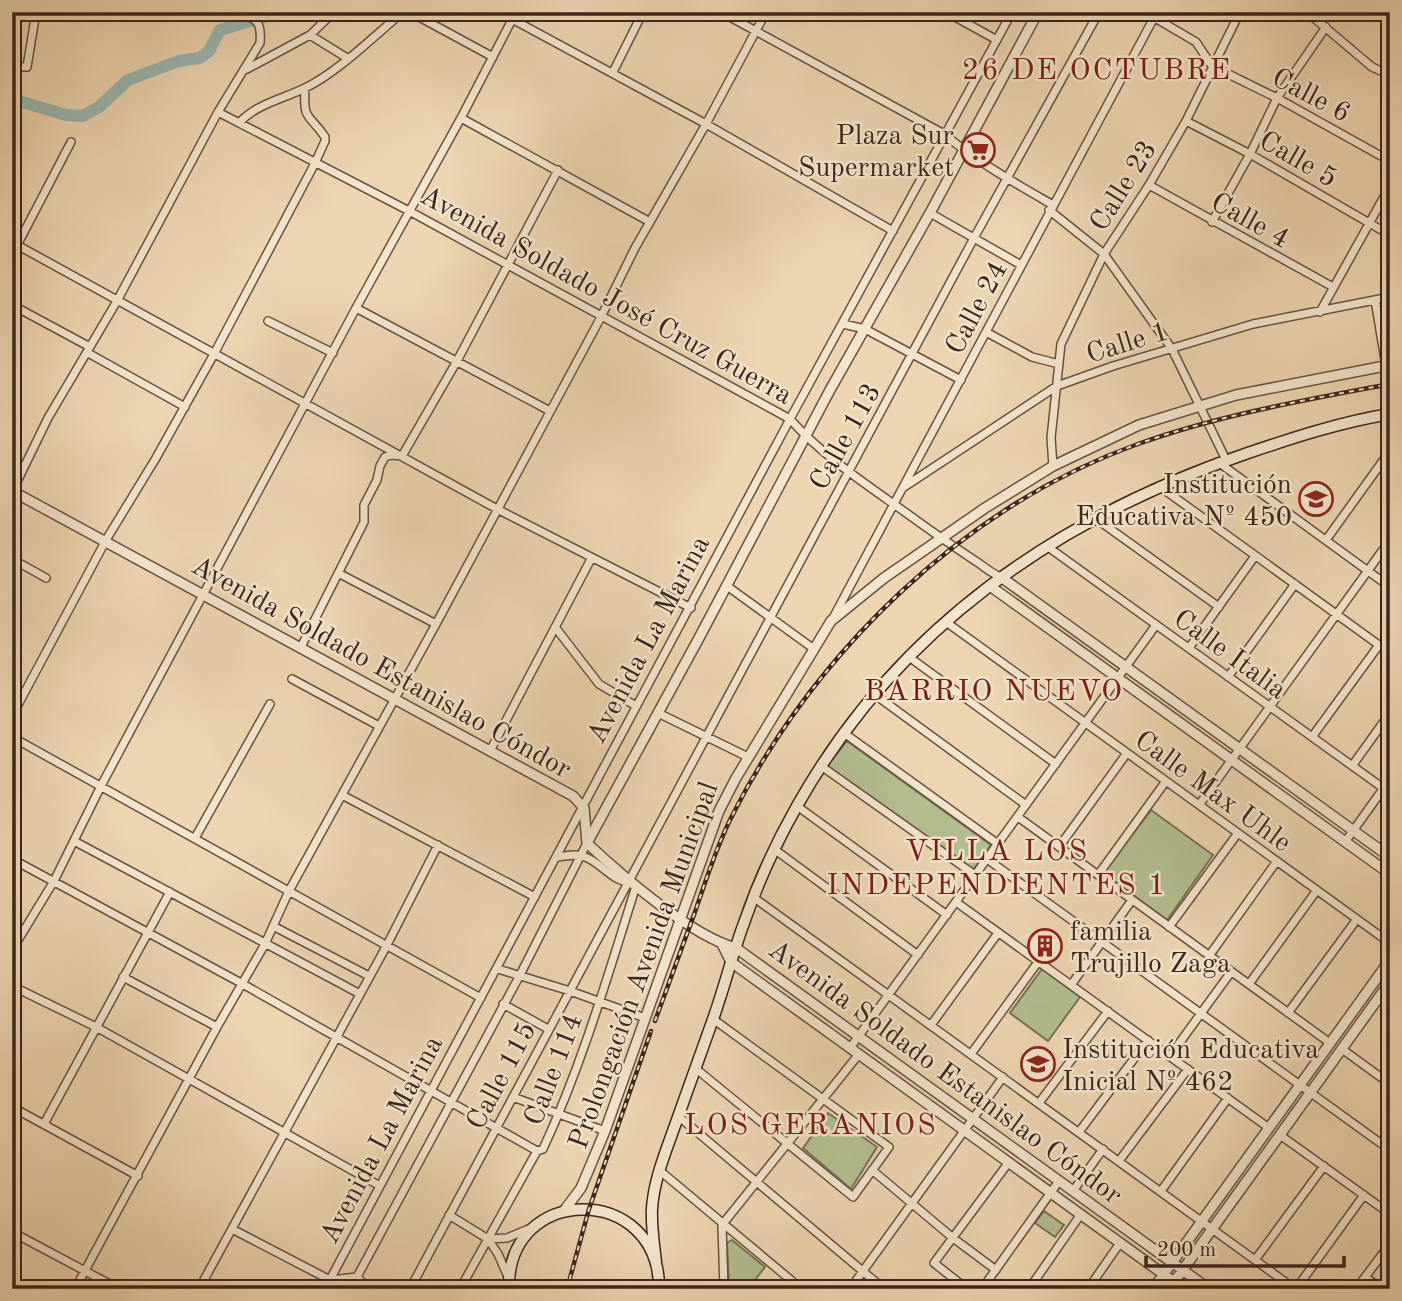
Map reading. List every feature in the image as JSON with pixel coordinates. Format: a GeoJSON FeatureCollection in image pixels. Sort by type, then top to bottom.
{"type":"FeatureCollection","features":[{"type":"Feature","properties":{"kind":"main road","name":"Prolongación Avenida Municipal"},"geometry":{"type":"LineString","coordinates":[[659,1289],[652,1208],[659,1170],[753,897],[797,806],[821,766],[874,694],[946,622],[1001,577],[1095,517],[1159,486],[1222,461],[1299,436],[1390,414]]}},
{"type":"Feature","properties":{"kind":"main road","name":"Prolongación Avenida Municipal"},"geometry":{"type":"LineString","coordinates":[[509,1284],[515,1253],[524,1238],[536,1226],[563,1212],[593,1209],[618,1217],[632,1226],[644,1239],[656,1262]]}},
{"type":"Feature","properties":{"kind":"street"},"geometry":{"type":"LineString","coordinates":[[12,67],[27,67],[36,12]]}},
{"type":"Feature","properties":{"kind":"street"},"geometry":{"type":"LineString","coordinates":[[12,491],[48,418],[117,301],[218,113],[260,43],[261,30],[254,19],[236,12]]}},
{"type":"Feature","properties":{"kind":"street"},"geometry":{"type":"LineString","coordinates":[[246,70],[310,35],[334,12]]}},
{"type":"Feature","properties":{"kind":"street"},"geometry":{"type":"LineString","coordinates":[[239,123],[245,116],[280,97],[305,88],[404,12]]}},
{"type":"Feature","properties":{"kind":"street"},"geometry":{"type":"LineString","coordinates":[[410,12],[493,57]]}},
{"type":"Feature","properties":{"kind":"street"},"geometry":{"type":"LineString","coordinates":[[499,12],[514,16],[893,231]]}},
{"type":"Feature","properties":{"kind":"street"},"geometry":{"type":"LineString","coordinates":[[613,72],[643,12]]}},
{"type":"Feature","properties":{"kind":"street"},"geometry":{"type":"LineString","coordinates":[[721,12],[944,134],[963,150],[1051,207],[1104,254],[1171,349],[1222,461],[1390,587]]}},
{"type":"Feature","properties":{"kind":"street"},"geometry":{"type":"LineString","coordinates":[[75,1289],[241,983],[265,944],[289,891],[766,12]]}},
{"type":"Feature","properties":{"kind":"street"},"geometry":{"type":"LineString","coordinates":[[946,12],[997,40]]}},
{"type":"Feature","properties":{"kind":"street","name":"Avenida La Marina"},"geometry":{"type":"LineString","coordinates":[[325,1289],[790,419],[1012,12]]}},
{"type":"Feature","properties":{"kind":"street","name":"Avenida La Marina"},"geometry":{"type":"LineString","coordinates":[[357,1277],[520,975],[587,843],[1038,12]]}},
{"type":"Feature","properties":{"kind":"street","name":"Calle 113"},"geometry":{"type":"LineString","coordinates":[[633,884],[705,737],[1099,12]]}},
{"type":"Feature","properties":{"kind":"street"},"geometry":{"type":"LineString","coordinates":[[1144,12],[1155,15],[1196,42],[1212,66]]}},
{"type":"Feature","properties":{"kind":"street","name":"Calle 23"},"geometry":{"type":"LineString","coordinates":[[1053,466],[1051,438],[1061,344],[1104,254],[1149,186],[1186,121],[1240,12]]}},
{"type":"Feature","properties":{"kind":"street"},"geometry":{"type":"LineString","coordinates":[[1268,12],[1276,17],[1304,12],[1326,27],[1372,67],[1390,75]]}},
{"type":"Feature","properties":{"kind":"street","name":"Calle 24"},"geometry":{"type":"LineString","coordinates":[[831,621],[1155,15]]}},
{"type":"Feature","properties":{"kind":"street"},"geometry":{"type":"LineString","coordinates":[[12,950],[54,881],[100,786],[514,16]]}},
{"type":"Feature","properties":{"kind":"street"},"geometry":{"type":"LineString","coordinates":[[1212,222],[1277,98],[1326,27]]}},
{"type":"Feature","properties":{"kind":"street"},"geometry":{"type":"LineString","coordinates":[[310,35],[347,58]]}},
{"type":"Feature","properties":{"kind":"street","name":"Calle 6"},"geometry":{"type":"LineString","coordinates":[[1212,66],[1277,98],[1390,161]]}},
{"type":"Feature","properties":{"kind":"street"},"geometry":{"type":"LineString","coordinates":[[12,716],[106,540],[214,354],[315,163],[325,136],[310,122],[306,113],[305,88]]}},
{"type":"Feature","properties":{"kind":"street","name":"Avenida Soldado José Cruz Guerra"},"geometry":{"type":"LineString","coordinates":[[218,113],[411,212],[790,419],[806,437],[893,503],[988,572],[1001,577],[1390,857]]}},
{"type":"Feature","properties":{"kind":"street"},"geometry":{"type":"LineString","coordinates":[[461,118],[650,222]]}},
{"type":"Feature","properties":{"kind":"street","name":"Calle 5"},"geometry":{"type":"LineString","coordinates":[[1186,121],[1250,153],[1390,235]]}},
{"type":"Feature","properties":{"kind":"street"},"geometry":{"type":"LineString","coordinates":[[12,255],[71,142]]}},
{"type":"Feature","properties":{"kind":"street"},"geometry":{"type":"LineString","coordinates":[[402,456],[457,361],[558,170]]}},
{"type":"Feature","properties":{"kind":"street","name":"Calle 4"},"geometry":{"type":"LineString","coordinates":[[1149,186],[1333,287]]}},
{"type":"Feature","properties":{"kind":"street"},"geometry":{"type":"LineString","coordinates":[[1320,312],[1390,186]]}},
{"type":"Feature","properties":{"kind":"street"},"geometry":{"type":"LineString","coordinates":[[930,213],[1021,265]]}},
{"type":"Feature","properties":{"kind":"street"},"geometry":{"type":"LineString","coordinates":[[17,245],[498,509],[691,608]]}},
{"type":"Feature","properties":{"kind":"street","name":"Calle 1"},"geometry":{"type":"LineString","coordinates":[[903,487],[1057,386],[1113,366],[1253,324],[1390,298]]}},
{"type":"Feature","properties":{"kind":"street"},"geometry":{"type":"LineString","coordinates":[[1375,300],[1388,365]]}},
{"type":"Feature","properties":{"kind":"street"},"geometry":{"type":"LineString","coordinates":[[12,305],[184,407]]}},
{"type":"Feature","properties":{"kind":"street"},"geometry":{"type":"LineString","coordinates":[[356,307],[550,411]]}},
{"type":"Feature","properties":{"kind":"street"},"geometry":{"type":"LineString","coordinates":[[268,321],[333,353]]}},
{"type":"Feature","properties":{"kind":"street"},"geometry":{"type":"LineString","coordinates":[[844,324],[865,329],[961,380]]}},
{"type":"Feature","properties":{"kind":"street"},"geometry":{"type":"LineString","coordinates":[[986,332],[1032,358],[1059,364]]}},
{"type":"Feature","properties":{"kind":"street","name":"Prolongación Avenida Municipal"},"geometry":{"type":"LineString","coordinates":[[563,1212],[581,1188],[605,1131],[719,811],[748,757],[831,621],[941,538],[1053,466],[1139,425],[1236,395],[1388,365]]}},
{"type":"Feature","properties":{"kind":"street"},"geometry":{"type":"LineString","coordinates":[[1326,540],[1390,451]]}},
{"type":"Feature","properties":{"kind":"street"},"geometry":{"type":"LineString","coordinates":[[301,647],[364,522],[364,505],[377,480],[380,466],[385,457],[391,454],[402,456]]}},
{"type":"Feature","properties":{"kind":"street"},"geometry":{"type":"LineString","coordinates":[[1159,486],[1390,653]]}},
{"type":"Feature","properties":{"kind":"street","name":"Avenida Soldado Estanislao Cóndor"},"geometry":{"type":"LineString","coordinates":[[12,491],[573,796],[584,808],[587,843],[633,884],[681,919],[722,944],[736,948],[1209,1289]]}},
{"type":"Feature","properties":{"kind":"street"},"geometry":{"type":"LineString","coordinates":[[1095,517],[1219,607]]}},
{"type":"Feature","properties":{"kind":"street"},"geometry":{"type":"LineString","coordinates":[[1199,805],[1390,540]]}},
{"type":"Feature","properties":{"kind":"street","name":"Calle Italia"},"geometry":{"type":"LineString","coordinates":[[1048,547],[1387,791]]}},
{"type":"Feature","properties":{"kind":"street"},"geometry":{"type":"LineString","coordinates":[[1189,648],[1255,556]]}},
{"type":"Feature","properties":{"kind":"street"},"geometry":{"type":"LineString","coordinates":[[12,559],[46,578]]}},
{"type":"Feature","properties":{"kind":"street"},"geometry":{"type":"LineString","coordinates":[[491,751],[591,559]]}},
{"type":"Feature","properties":{"kind":"street"},"geometry":{"type":"LineString","coordinates":[[988,572],[990,586],[1390,874]]}},
{"type":"Feature","properties":{"kind":"street"},"geometry":{"type":"LineString","coordinates":[[340,574],[436,624]]}},
{"type":"Feature","properties":{"kind":"street"},"geometry":{"type":"LineString","coordinates":[[1228,677],[1295,584]]}},
{"type":"Feature","properties":{"kind":"street"},"geometry":{"type":"LineString","coordinates":[[727,586],[814,649]]}},
{"type":"Feature","properties":{"kind":"street","name":"Calle Max Uhle"},"geometry":{"type":"LineString","coordinates":[[946,622],[1390,943]]}},
{"type":"Feature","properties":{"kind":"street"},"geometry":{"type":"LineString","coordinates":[[850,1048],[1156,625]]}},
{"type":"Feature","properties":{"kind":"street"},"geometry":{"type":"LineString","coordinates":[[555,627],[599,684],[636,706]]}},
{"type":"Feature","properties":{"kind":"street"},"geometry":{"type":"LineString","coordinates":[[1312,737],[1379,645]]}},
{"type":"Feature","properties":{"kind":"street"},"geometry":{"type":"LineString","coordinates":[[909,657],[1056,764]]}},
{"type":"Feature","properties":{"kind":"street"},"geometry":{"type":"LineString","coordinates":[[292,679],[379,726]]}},
{"type":"Feature","properties":{"kind":"street"},"geometry":{"type":"LineString","coordinates":[[874,694],[1026,805]]}},
{"type":"Feature","properties":{"kind":"street"},"geometry":{"type":"LineString","coordinates":[[195,838],[270,704]]}},
{"type":"Feature","properties":{"kind":"street"},"geometry":{"type":"LineString","coordinates":[[658,713],[748,757]]}},
{"type":"Feature","properties":{"kind":"street"},"geometry":{"type":"LineString","coordinates":[[1352,766],[1390,713]]}},
{"type":"Feature","properties":{"kind":"street"},"geometry":{"type":"LineString","coordinates":[[1381,725],[1390,732]]}},
{"type":"Feature","properties":{"kind":"street"},"geometry":{"type":"LineString","coordinates":[[844,733],[998,844]]}},
{"type":"Feature","properties":{"kind":"street"},"geometry":{"type":"LineString","coordinates":[[12,737],[481,998]]}},
{"type":"Feature","properties":{"kind":"street"},"geometry":{"type":"LineString","coordinates":[[1059,847],[1127,753]]}},
{"type":"Feature","properties":{"kind":"street"},"geometry":{"type":"LineString","coordinates":[[821,766],[975,876]]}},
{"type":"Feature","properties":{"kind":"street"},"geometry":{"type":"LineString","coordinates":[[1098,875],[1166,781]]}},
{"type":"Feature","properties":{"kind":"street"},"geometry":{"type":"LineString","coordinates":[[1345,842],[1387,791]]}},
{"type":"Feature","properties":{"kind":"street"},"geometry":{"type":"LineString","coordinates":[[342,795],[535,897]]}},
{"type":"Feature","properties":{"kind":"street"},"geometry":{"type":"LineString","coordinates":[[797,806],[947,915]]}},
{"type":"Feature","properties":{"kind":"street"},"geometry":{"type":"LineString","coordinates":[[1017,817],[1330,1043]]}},
{"type":"Feature","properties":{"kind":"street"},"geometry":{"type":"LineString","coordinates":[[1169,927],[1238,833]]}},
{"type":"Feature","properties":{"kind":"street"},"geometry":{"type":"LineString","coordinates":[[74,841],[360,994]]}},
{"type":"Feature","properties":{"kind":"street"},"geometry":{"type":"LineString","coordinates":[[199,1289],[387,945],[438,845]]}},
{"type":"Feature","properties":{"kind":"street"},"geometry":{"type":"LineString","coordinates":[[774,849],[918,955]]}},
{"type":"Feature","properties":{"kind":"street"},"geometry":{"type":"LineString","coordinates":[[557,857],[582,855],[590,858],[615,878],[633,884]]}},
{"type":"Feature","properties":{"kind":"street"},"geometry":{"type":"LineString","coordinates":[[12,859],[241,983],[537,1151]]}},
{"type":"Feature","properties":{"kind":"street"},"geometry":{"type":"LineString","coordinates":[[987,859],[1390,1150]]}},
{"type":"Feature","properties":{"kind":"street"},"geometry":{"type":"LineString","coordinates":[[1209,956],[1277,861]]}},
{"type":"Feature","properties":{"kind":"street","name":"Calle 115"},"geometry":{"type":"LineString","coordinates":[[410,1289],[548,1029],[633,884]]}},
{"type":"Feature","properties":{"kind":"street","name":"Calle 114"},"geometry":{"type":"LineString","coordinates":[[460,1289],[537,1151],[543,1149],[559,1114],[600,1001],[633,884]]}},
{"type":"Feature","properties":{"kind":"street"},"geometry":{"type":"LineString","coordinates":[[1249,984],[1317,890]]}},
{"type":"Feature","properties":{"kind":"street"},"geometry":{"type":"LineString","coordinates":[[44,1124],[170,892]]}},
{"type":"Feature","properties":{"kind":"street"},"geometry":{"type":"LineString","coordinates":[[753,897],[1295,1289],[1364,1195]]}},
{"type":"Feature","properties":{"kind":"street"},"geometry":{"type":"LineString","coordinates":[[1071,985],[1132,900]]}},
{"type":"Feature","properties":{"kind":"street"},"geometry":{"type":"LineString","coordinates":[[956,902],[1269,1128]]}},
{"type":"Feature","properties":{"kind":"street"},"geometry":{"type":"LineString","coordinates":[[1289,1013],[1356,919]]}},
{"type":"Feature","properties":{"kind":"street"},"geometry":{"type":"LineString","coordinates":[[273,926],[369,976]]}},
{"type":"Feature","properties":{"kind":"street"},"geometry":{"type":"LineString","coordinates":[[931,1025],[998,933]]}},
{"type":"Feature","properties":{"kind":"street","name":"Avenida Soldado Estanislao Cóndor"},"geometry":{"type":"LineString","coordinates":[[722,944],[731,962],[1164,1274],[1172,1285],[1184,1289]]}},
{"type":"Feature","properties":{"kind":"street"},"geometry":{"type":"LineString","coordinates":[[1153,1289],[1390,960]]}},
{"type":"Feature","properties":{"kind":"street"},"geometry":{"type":"LineString","coordinates":[[971,1054],[1038,962]]}},
{"type":"Feature","properties":{"kind":"street"},"geometry":{"type":"LineString","coordinates":[[498,969],[645,1018]]}},
{"type":"Feature","properties":{"kind":"street"},"geometry":{"type":"LineString","coordinates":[[1170,1056],[1231,971]]}},
{"type":"Feature","properties":{"kind":"street"},"geometry":{"type":"LineString","coordinates":[[123,977],[217,1027]]}},
{"type":"Feature","properties":{"kind":"street"},"geometry":{"type":"LineString","coordinates":[[1172,1285],[1390,982]]}},
{"type":"Feature","properties":{"kind":"street"},"geometry":{"type":"LineString","coordinates":[[12,986],[96,1027],[380,1186]]}},
{"type":"Feature","properties":{"kind":"street"},"geometry":{"type":"LineString","coordinates":[[503,1004],[548,1029]]}},
{"type":"Feature","properties":{"kind":"street"},"geometry":{"type":"LineString","coordinates":[[1039,1103],[1108,1011]]}},
{"type":"Feature","properties":{"kind":"street"},"geometry":{"type":"LineString","coordinates":[[695,1068],[853,1197],[889,1147],[713,1019]]}},
{"type":"Feature","properties":{"kind":"street"},"geometry":{"type":"LineString","coordinates":[[1079,1132],[1148,1040]]}},
{"type":"Feature","properties":{"kind":"street"},"geometry":{"type":"LineString","coordinates":[[1342,1049],[1388,1080]]}},
{"type":"Feature","properties":{"kind":"street"},"geometry":{"type":"LineString","coordinates":[[724,1289],[722,1225],[859,1054]]}},
{"type":"Feature","properties":{"kind":"street"},"geometry":{"type":"LineString","coordinates":[[1119,1161],[1188,1069]]}},
{"type":"Feature","properties":{"kind":"street"},"geometry":{"type":"LineString","coordinates":[[850,1289],[1003,1077]]}},
{"type":"Feature","properties":{"kind":"street"},"geometry":{"type":"LineString","coordinates":[[513,1097],[605,1131]]}},
{"type":"Feature","properties":{"kind":"street"},"geometry":{"type":"LineString","coordinates":[[1161,1191],[1228,1098]]}},
{"type":"Feature","properties":{"kind":"street"},"geometry":{"type":"LineString","coordinates":[[12,1107],[138,1176]]}},
{"type":"Feature","properties":{"kind":"street"},"geometry":{"type":"LineString","coordinates":[[678,1116],[884,1289]]}},
{"type":"Feature","properties":{"kind":"street"},"geometry":{"type":"LineString","coordinates":[[1280,1135],[1390,1214]]}},
{"type":"Feature","properties":{"kind":"street"},"geometry":{"type":"LineString","coordinates":[[1073,1191],[1103,1149]]}},
{"type":"Feature","properties":{"kind":"street"},"geometry":{"type":"LineString","coordinates":[[967,1289],[934,1264],[1009,1163]]}},
{"type":"Feature","properties":{"kind":"street"},"geometry":{"type":"LineString","coordinates":[[1255,1260],[1324,1166]]}},
{"type":"Feature","properties":{"kind":"street"},"geometry":{"type":"LineString","coordinates":[[659,1170],[792,1281],[787,1289]]}},
{"type":"Feature","properties":{"kind":"street"},"geometry":{"type":"LineString","coordinates":[[872,1170],[996,1270]]}},
{"type":"Feature","properties":{"kind":"street"},"geometry":{"type":"LineString","coordinates":[[982,1289],[1059,1181]]}},
{"type":"Feature","properties":{"kind":"street"},"geometry":{"type":"LineString","coordinates":[[1029,1289],[1081,1214]]}},
{"type":"Feature","properties":{"kind":"street"},"geometry":{"type":"LineString","coordinates":[[449,1215],[488,1239],[498,1254],[509,1284]]}},
{"type":"Feature","properties":{"kind":"street"},"geometry":{"type":"LineString","coordinates":[[488,1239],[507,1238],[536,1226]]}},
{"type":"Feature","properties":{"kind":"street"},"geometry":{"type":"LineString","coordinates":[[232,1229],[330,1280],[357,1277],[369,1289]]}},
{"type":"Feature","properties":{"kind":"street"},"geometry":{"type":"LineString","coordinates":[[12,1232],[119,1289]]}},
{"type":"Feature","properties":{"kind":"street"},"geometry":{"type":"LineString","coordinates":[[1088,1289],[1120,1242]]}},
{"type":"Feature","properties":{"kind":"street"},"geometry":{"type":"LineString","coordinates":[[1356,1289],[1390,1244]]}},
{"type":"Feature","properties":{"kind":"street"},"geometry":{"type":"LineString","coordinates":[[1365,1277],[1382,1289]]}},
{"type":"Feature","properties":{"kind":"green space"},"geometry":{"type":"Polygon","coordinates":[[[847,741],[991,845],[973,870],[827,766],[847,741]]]}},
{"type":"Feature","properties":{"kind":"green space"},"geometry":{"type":"Polygon","coordinates":[[[1151,810],[1213,855],[1167,920],[1103,873],[1151,810]]]}},
{"type":"Feature","properties":{"kind":"green space"},"geometry":{"type":"Polygon","coordinates":[[[1042,969],[1080,997],[1048,1041],[1010,1013],[1042,969]]]}},
{"type":"Feature","properties":{"kind":"green space"},"geometry":{"type":"Polygon","coordinates":[[[828,1113],[877,1147],[851,1189],[803,1148],[828,1113]]]}},
{"type":"Feature","properties":{"kind":"green space"},"geometry":{"type":"Polygon","coordinates":[[[1044,1211],[1064,1225],[1055,1237],[1035,1223],[1044,1211]]]}},
{"type":"Feature","properties":{"kind":"green space"},"geometry":{"type":"Polygon","coordinates":[[[732,1240],[765,1267],[748,1289],[729,1289],[727,1243],[732,1240]]]}},
{"type":"Feature","properties":{"kind":"waterway"},"geometry":{"type":"LineString","coordinates":[[12,99],[66,115],[83,116],[99,107],[128,80],[179,61],[200,58],[209,51],[220,30],[280,12]]}},
{"type":"Feature","properties":{"kind":"railway"},"geometry":{"type":"LineString","coordinates":[[655,1021],[721,841],[765,757],[805,699],[850,644],[900,593],[954,547],[1012,506],[1074,471],[1138,444],[1200,425],[1262,409],[1390,384]]}},
{"type":"Feature","properties":{"kind":"railway"},"geometry":{"type":"LineString","coordinates":[[567,1289],[589,1209],[651,1031]]}},
{"type":"Feature","properties":{"kind":"place","name":"Plaza Sur Supermarket"},"geometry":{"type":"Point","coordinates":[978,150]}},
{"type":"Feature","properties":{"kind":"place","name":"Institución Educativa Nº 450"},"geometry":{"type":"Point","coordinates":[1316,499]}},
{"type":"Feature","properties":{"kind":"place","name":"familia Trujillo Zaga"},"geometry":{"type":"Point","coordinates":[1045,946]}},
{"type":"Feature","properties":{"kind":"place","name":"Institución Educativa Inicial Nº 462"},"geometry":{"type":"Point","coordinates":[1038,1064]}},
{"type":"Feature","properties":{"kind":"district","name":"26 DE OCTUBRE"},"geometry":{"type":"Point","coordinates":[1097,69]}},
{"type":"Feature","properties":{"kind":"district","name":"BARRIO NUEVO"},"geometry":{"type":"Point","coordinates":[994,690]}},
{"type":"Feature","properties":{"kind":"district","name":"VILLA LOS INDEPENDIENTES 1"},"geometry":{"type":"Point","coordinates":[997,867]}},
{"type":"Feature","properties":{"kind":"district","name":"LOS GERANIOS"},"geometry":{"type":"Point","coordinates":[811,1124]}}]}
